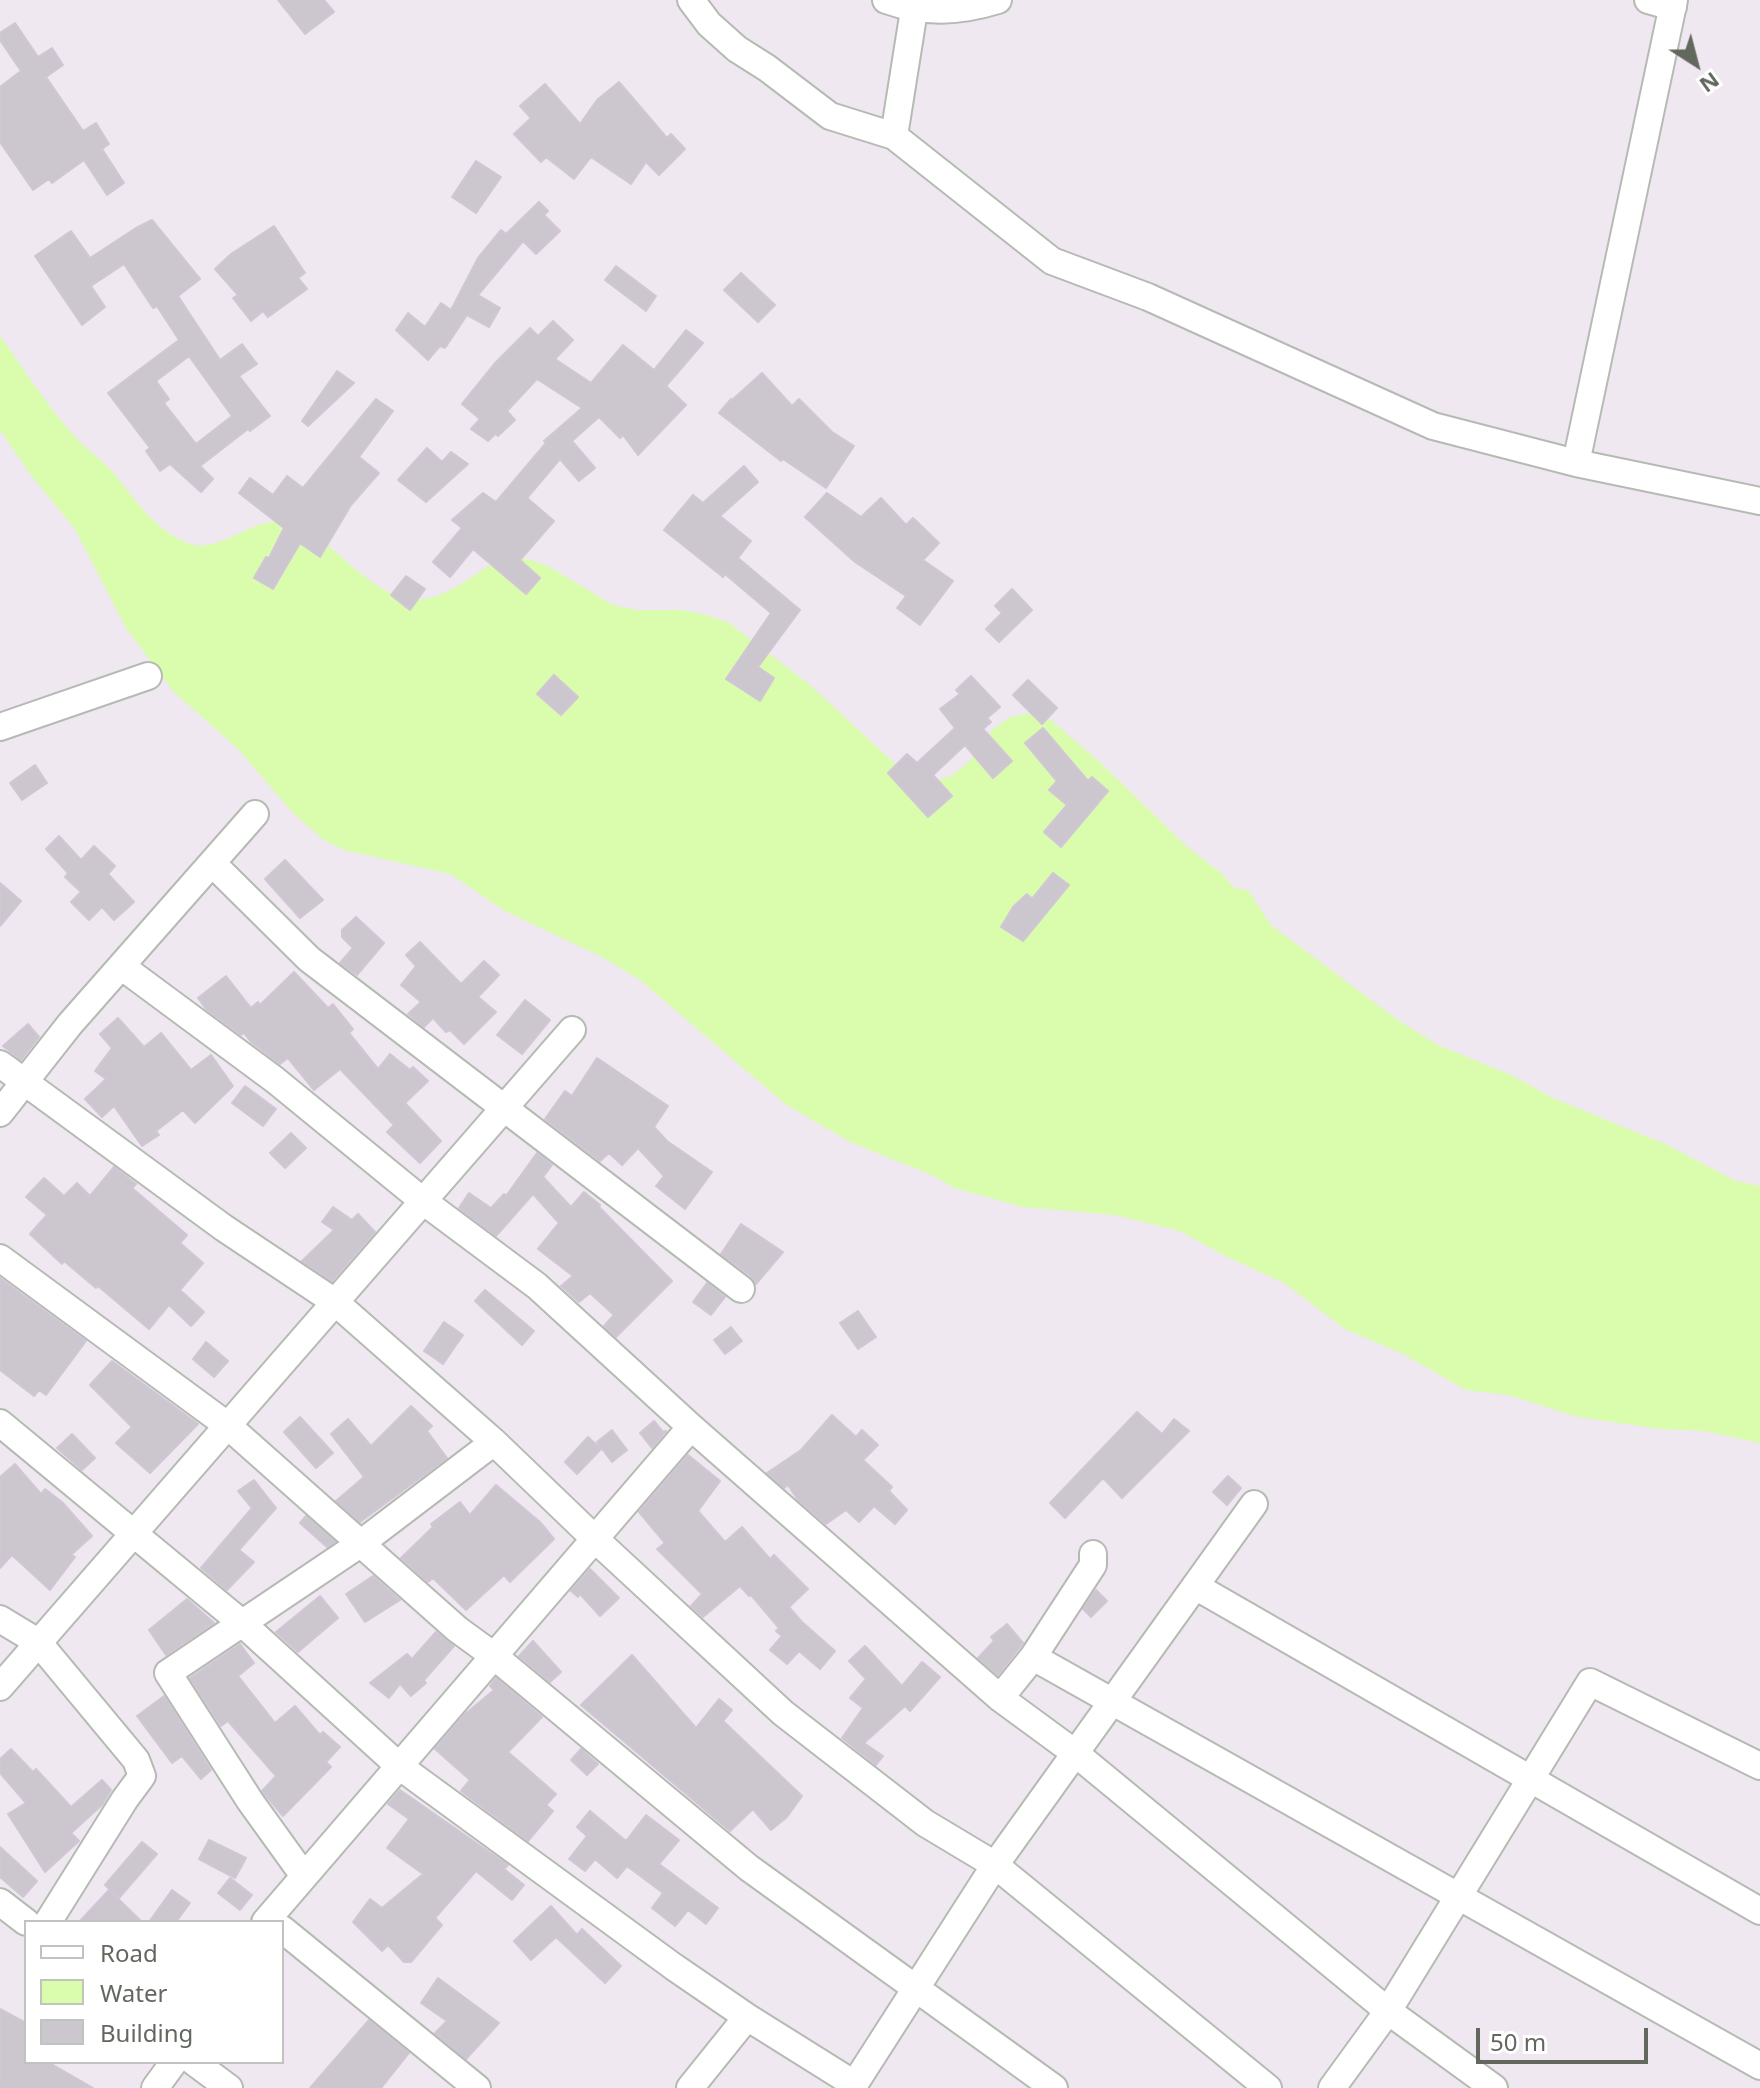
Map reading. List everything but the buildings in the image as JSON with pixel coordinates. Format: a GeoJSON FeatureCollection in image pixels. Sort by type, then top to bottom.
{"type":"FeatureCollection","features":[{"type":"Feature","properties":{"kind":"street"},"geometry":{"type":"LineString","coordinates":[[691,0],[709,24],[737,49],[830,116],[894,136],[1052,261],[1148,297],[1433,426],[1576,463],[1760,501]]}},
{"type":"Feature","properties":{"kind":"street"},"geometry":{"type":"LineString","coordinates":[[886,0],[914,10],[973,8],[998,0]]}},
{"type":"Feature","properties":{"kind":"street"},"geometry":{"type":"LineString","coordinates":[[1576,463],[1665,2]]}},
{"type":"Feature","properties":{"kind":"street"},"geometry":{"type":"LineString","coordinates":[[894,136],[914,10]]}},
{"type":"Feature","properties":{"kind":"street"},"geometry":{"type":"LineString","coordinates":[[0,727],[148,676]]}},
{"type":"Feature","properties":{"kind":"street"},"geometry":{"type":"LineString","coordinates":[[0,1113],[70,1024],[255,814]]}},
{"type":"Feature","properties":{"kind":"street"},"geometry":{"type":"LineString","coordinates":[[212,863],[309,959],[741,1289]]}},
{"type":"Feature","properties":{"kind":"street"},"geometry":{"type":"LineString","coordinates":[[121,966],[275,1080],[423,1201],[537,1286],[691,1427],[1000,1698],[1075,1753],[1388,2011],[1494,2088]]}},
{"type":"Feature","properties":{"kind":"street"},"geometry":{"type":"LineString","coordinates":[[0,1687],[572,1030]]}},
{"type":"Feature","properties":{"kind":"street"},"geometry":{"type":"LineString","coordinates":[[0,1064],[224,1228],[335,1302],[494,1442],[783,1713],[925,1823],[995,1865],[1268,2088]]}},
{"type":"Feature","properties":{"kind":"street"},"geometry":{"type":"LineString","coordinates":[[0,1258],[227,1425],[457,1629],[494,1656],[749,1868],[1054,2088]]}},
{"type":"Feature","properties":{"kind":"street"},"geometry":{"type":"LineString","coordinates":[[0,1423],[243,1624],[399,1766],[747,2017],[853,2086],[995,1865],[1254,1504]]}},
{"type":"Feature","properties":{"kind":"street"},"geometry":{"type":"LineString","coordinates":[[274,1920],[304,1876],[691,1427]]}},
{"type":"Feature","properties":{"kind":"street"},"geometry":{"type":"LineString","coordinates":[[304,1876],[250,1801],[168,1673],[360,1544],[494,1442]]}},
{"type":"Feature","properties":{"kind":"street"},"geometry":{"type":"LineString","coordinates":[[1000,1698],[1033,1657],[1093,1565],[1093,1554]]}},
{"type":"Feature","properties":{"kind":"street"},"geometry":{"type":"LineString","coordinates":[[1195,1586],[1760,1911]]}},
{"type":"Feature","properties":{"kind":"street"},"geometry":{"type":"LineString","coordinates":[[0,1619],[38,1642],[136,1760],[142,1776],[49,1920]]}},
{"type":"Feature","properties":{"kind":"street"},"geometry":{"type":"LineString","coordinates":[[1033,1657],[1760,2066]]}},
{"type":"Feature","properties":{"kind":"street"},"geometry":{"type":"LineString","coordinates":[[1332,2088],[1388,2011],[1590,1682],[1760,1766]]}},
{"type":"Feature","properties":{"kind":"street"},"geometry":{"type":"LineString","coordinates":[[0,1902],[24,1920]]}},
{"type":"Feature","properties":{"kind":"street"},"geometry":{"type":"LineString","coordinates":[[284,1933],[477,2088]]}},
{"type":"Feature","properties":{"kind":"street"},"geometry":{"type":"LineString","coordinates":[[690,2088],[747,2017]]}},
{"type":"Feature","properties":{"kind":"street"},"geometry":{"type":"LineString","coordinates":[[155,2088],[173,2064]]}},
{"type":"Feature","properties":{"kind":"street"},"geometry":{"type":"LineString","coordinates":[[197,2064],[229,2088]]}},
{"type":"Feature","properties":{"kind":"water"},"geometry":{"type":"Polygon","coordinates":[[[0,336],[49,405],[81,443],[112,471],[158,525],[191,544],[203,546],[252,527],[278,521],[308,531],[374,583],[410,599],[430,598],[450,591],[509,553],[548,566],[613,605],[636,610],[682,610],[707,615],[729,623],[810,685],[905,773],[925,783],[951,776],[968,763],[994,728],[1011,717],[1033,712],[1051,720],[1234,888],[1248,890],[1271,925],[1399,1021],[1438,1045],[1511,1075],[1553,1098],[1665,1144],[1736,1181],[1760,1186],[1760,1443],[1704,1431],[1661,1429],[1578,1417],[1508,1395],[1466,1390],[1403,1354],[1345,1329],[1284,1283],[1180,1231],[1115,1215],[1023,1207],[954,1188],[934,1176],[850,1142],[785,1104],[640,980],[604,958],[505,911],[450,874],[344,850],[324,840],[293,813],[237,748],[174,692],[126,628],[75,529],[30,474],[0,430],[0,336]]]}}]}
